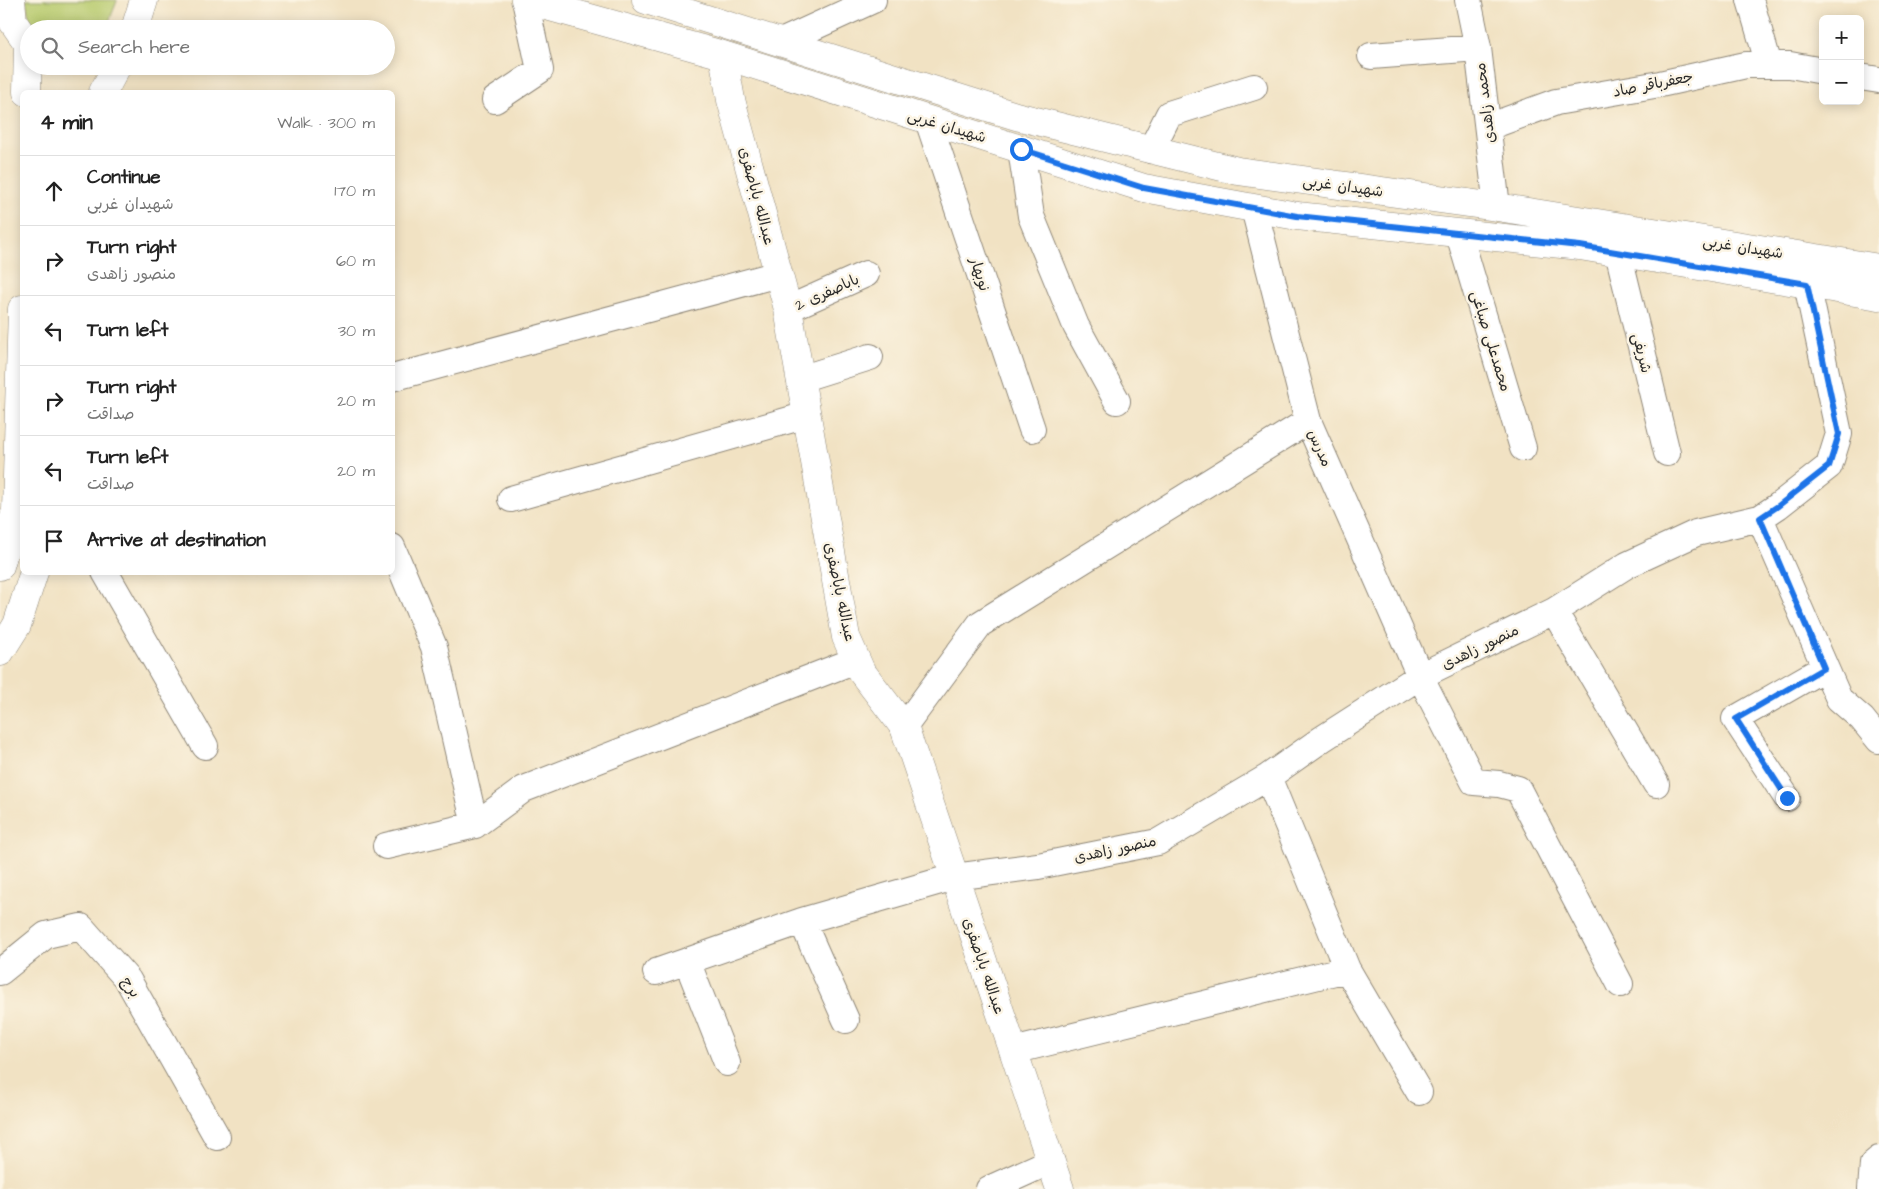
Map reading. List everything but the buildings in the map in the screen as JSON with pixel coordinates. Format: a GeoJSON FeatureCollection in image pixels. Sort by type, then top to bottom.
{"type":"FeatureCollection","features":[{"type":"Feature","properties":{"kind":"main road"},"geometry":{"type":"LineString","coordinates":[[11,0],[13,22],[20,33]]}},
{"type":"Feature","properties":{"kind":"main road"},"geometry":{"type":"LineString","coordinates":[[138,20],[144,0]]}},
{"type":"Feature","properties":{"kind":"main road","name":"شهیدان غربی"},"geometry":{"type":"LineString","coordinates":[[525,0],[723,55],[1144,188],[1297,216],[1580,246],[1879,296]]}},
{"type":"Feature","properties":{"kind":"main road","name":"شهیدان غربی"},"geometry":{"type":"LineString","coordinates":[[646,0],[1016,116],[1238,172],[1497,207],[1879,268]]}},
{"type":"Feature","properties":{"kind":"main road","name":"عبدالله باباصفری"},"geometry":{"type":"LineString","coordinates":[[723,55],[731,100],[788,309],[846,636],[861,671],[904,727],[1060,1189]]}},
{"type":"Feature","properties":{"kind":"main road"},"geometry":{"type":"LineString","coordinates":[[27,75],[27,90]]}},
{"type":"Feature","properties":{"kind":"main road"},"geometry":{"type":"LineString","coordinates":[[0,566],[16,510],[20,376]]}},
{"type":"Feature","properties":{"kind":"main road"},"geometry":{"type":"LineString","coordinates":[[0,652],[17,625],[33,575]]}},
{"type":"Feature","properties":{"kind":"street"},"geometry":{"type":"LineString","coordinates":[[495,100],[540,70],[525,0]]}},
{"type":"Feature","properties":{"kind":"street"},"geometry":{"type":"LineString","coordinates":[[781,42],[873,0]]}},
{"type":"Feature","properties":{"kind":"street","name":"محمد زاهدی"},"geometry":{"type":"LineString","coordinates":[[1468,0],[1478,48],[1497,207]]}},
{"type":"Feature","properties":{"kind":"street"},"geometry":{"type":"LineString","coordinates":[[1750,0],[1768,65]]}},
{"type":"Feature","properties":{"kind":"street"},"geometry":{"type":"LineString","coordinates":[[1371,56],[1478,48]]}},
{"type":"Feature","properties":{"kind":"street","name":"جعفرباقر صاد"},"geometry":{"type":"LineString","coordinates":[[1488,127],[1556,102],[1660,84],[1746,65],[1790,65],[1819,70]]}},
{"type":"Feature","properties":{"kind":"street"},"geometry":{"type":"LineString","coordinates":[[1864,78],[1879,80]]}},
{"type":"Feature","properties":{"kind":"street"},"geometry":{"type":"LineString","coordinates":[[1151,150],[1168,114],[1254,86]]}},
{"type":"Feature","properties":{"kind":"street","name":"نوبهار"},"geometry":{"type":"LineString","coordinates":[[928,120],[1032,429]]}},
{"type":"Feature","properties":{"kind":"street"},"geometry":{"type":"LineString","coordinates":[[1021,149],[1031,216],[1076,326],[1117,401]]}},
{"type":"Feature","properties":{"kind":"street","name":"مدرس"},"geometry":{"type":"LineString","coordinates":[[1254,208],[1308,421],[1420,676],[1474,782],[1499,784],[1518,789],[1620,984]]}},
{"type":"Feature","properties":{"kind":"street","name":"محمدعلی صباغی"},"geometry":{"type":"LineString","coordinates":[[1459,234],[1523,448]]}},
{"type":"Feature","properties":{"kind":"street","name":"شریفی"},"geometry":{"type":"LineString","coordinates":[[1618,252],[1667,453]]}},
{"type":"Feature","properties":{"kind":"street"},"geometry":{"type":"LineString","coordinates":[[395,377],[778,274]]}},
{"type":"Feature","properties":{"kind":"street","name":"باباصفری 2"},"geometry":{"type":"LineString","coordinates":[[788,309],[866,274]]}},
{"type":"Feature","properties":{"kind":"street","name":"منصور زاهدی"},"geometry":{"type":"LineString","coordinates":[[656,972],[802,921],[954,877],[1038,866],[1158,842],[1268,778],[1420,676],[1554,611],[1628,565],[1696,533],[1760,518],[1829,466],[1839,434],[1807,284]]}},
{"type":"Feature","properties":{"kind":"street"},"geometry":{"type":"LineString","coordinates":[[800,379],[870,357]]}},
{"type":"Feature","properties":{"kind":"street"},"geometry":{"type":"LineString","coordinates":[[511,499],[806,415]]}},
{"type":"Feature","properties":{"kind":"street"},"geometry":{"type":"LineString","coordinates":[[904,727],[980,624],[1308,421]]}},
{"type":"Feature","properties":{"kind":"street"},"geometry":{"type":"LineString","coordinates":[[1760,518],[1839,699],[1871,714],[1879,740]]}},
{"type":"Feature","properties":{"kind":"street"},"geometry":{"type":"LineString","coordinates":[[395,554],[434,647],[475,825]]}},
{"type":"Feature","properties":{"kind":"street"},"geometry":{"type":"LineString","coordinates":[[107,575],[205,746]]}},
{"type":"Feature","properties":{"kind":"street"},"geometry":{"type":"LineString","coordinates":[[1554,611],[1656,784]]}},
{"type":"Feature","properties":{"kind":"street"},"geometry":{"type":"LineString","coordinates":[[386,846],[475,825],[524,788],[856,660]]}},
{"type":"Feature","properties":{"kind":"street"},"geometry":{"type":"LineString","coordinates":[[1787,798],[1736,719],[1824,668]]}},
{"type":"Feature","properties":{"kind":"street"},"geometry":{"type":"LineString","coordinates":[[1268,778],[1347,968],[1419,1092]]}},
{"type":"Feature","properties":{"kind":"street"},"geometry":{"type":"LineString","coordinates":[[802,921],[846,1020]]}},
{"type":"Feature","properties":{"kind":"street","name":"برج"},"geometry":{"type":"LineString","coordinates":[[0,972],[46,935],[81,927],[128,980],[217,1137]]}},
{"type":"Feature","properties":{"kind":"street"},"geometry":{"type":"LineString","coordinates":[[687,961],[727,1063]]}},
{"type":"Feature","properties":{"kind":"street"},"geometry":{"type":"LineString","coordinates":[[1013,1051],[1347,968]]}},
{"type":"Feature","properties":{"kind":"street"},"geometry":{"type":"LineString","coordinates":[[1871,1189],[1872,1164],[1879,1159]]}},
{"type":"Feature","properties":{"kind":"street"},"geometry":{"type":"LineString","coordinates":[[989,1189],[1051,1161]]}},
{"type":"Feature","properties":{"kind":"green space"},"geometry":{"type":"Polygon","coordinates":[[[26,0],[117,0],[110,20],[29,20],[26,0]]]}},
{"type":"Feature","properties":{"kind":"route"},"geometry":{"type":"LineString","coordinates":[[1021,149],[1144,188],[1297,216],[1580,246],[1807,284],[1839,434],[1829,466],[1760,518],[1824,668],[1736,719],[1787,798]]}}]}
